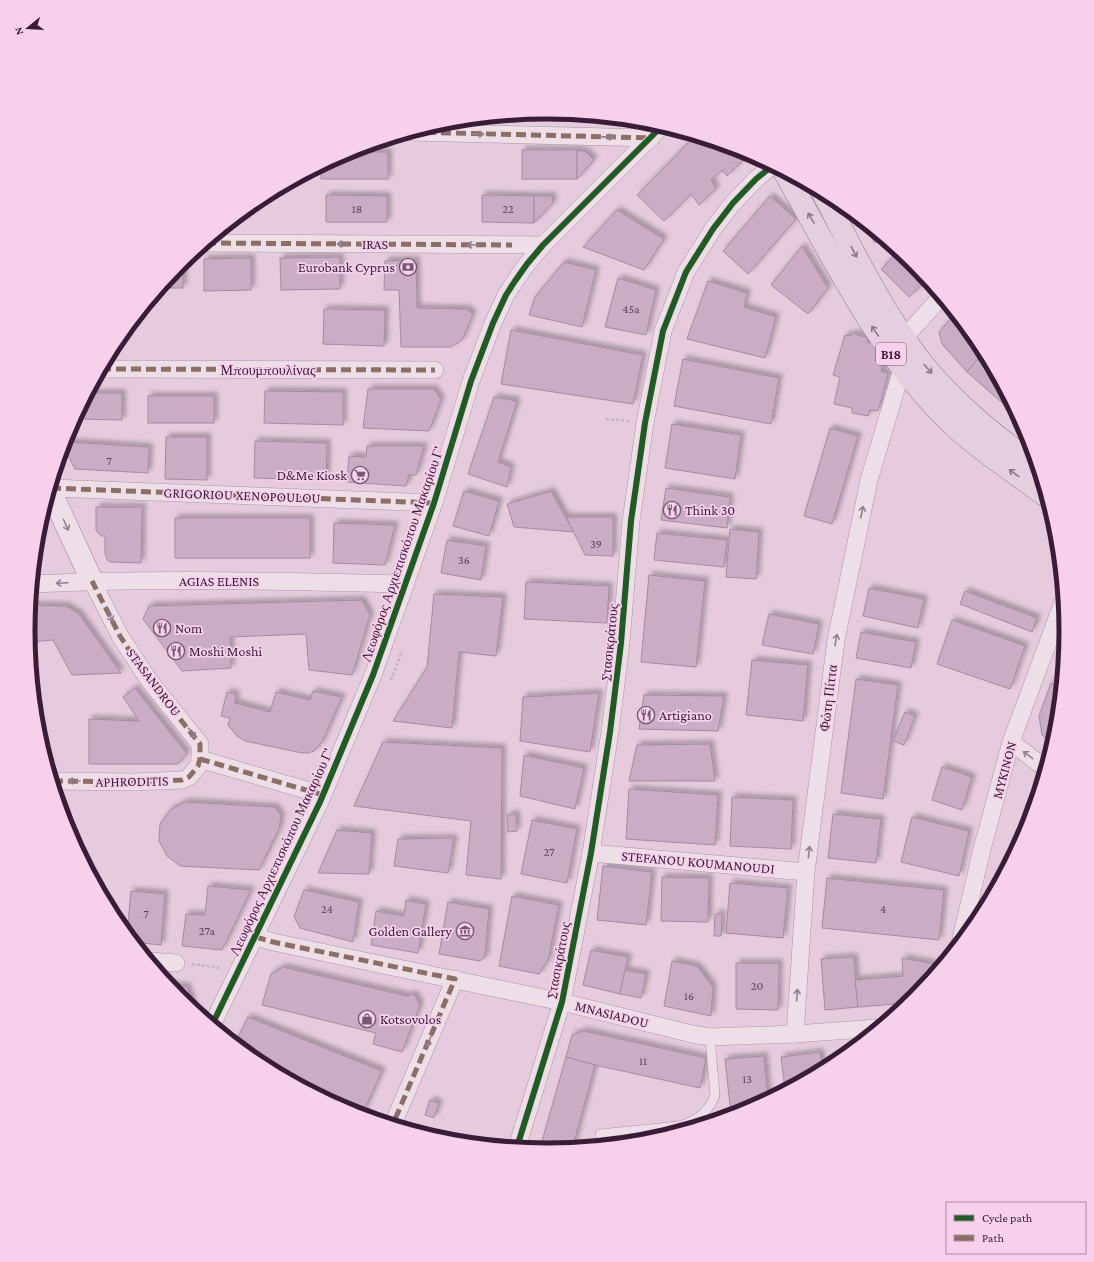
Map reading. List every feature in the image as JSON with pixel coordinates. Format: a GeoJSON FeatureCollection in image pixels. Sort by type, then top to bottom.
{"type":"FeatureCollection","features":[{"type":"Feature","properties":{"kind":"main road","name":"B18"},"geometry":{"type":"LineString","coordinates":[[789,181],[869,321],[902,369],[930,402],[954,426],[975,444],[1040,492]]}},
{"type":"Feature","properties":{"kind":"main road","name":"B18"},"geometry":{"type":"LineString","coordinates":[[829,203],[887,312],[923,364],[959,404],[994,435],[1031,462]]}},
{"type":"Feature","properties":{"kind":"street"},"geometry":{"type":"LineString","coordinates":[[433,132],[656,132]]}},
{"type":"Feature","properties":{"kind":"street","name":"Λεωφόρος Αρχιεπισκόπου Μακαρίου Γ'"},"geometry":{"type":"LineString","coordinates":[[214,1020],[256,937],[323,795],[374,675],[434,503],[471,380],[493,323],[506,295],[527,264],[537,245],[656,132]]}},
{"type":"Feature","properties":{"kind":"street","name":"Στασικράτους"},"geometry":{"type":"LineString","coordinates":[[519,1142],[562,1002],[591,853],[622,643],[631,521],[645,423],[663,331],[686,272],[713,229],[733,203],[756,179],[768,170]]}},
{"type":"Feature","properties":{"kind":"street","name":"IRAS"},"geometry":{"type":"LineString","coordinates":[[213,243],[537,245]]}},
{"type":"Feature","properties":{"kind":"street"},"geometry":{"type":"LineString","coordinates":[[904,338],[938,300]]}},
{"type":"Feature","properties":{"kind":"street","name":"Μπουμπουλίνας"},"geometry":{"type":"LineString","coordinates":[[108,369],[435,370]]}},
{"type":"Feature","properties":{"kind":"street","name":"Φώτη Πίττα"},"geometry":{"type":"LineString","coordinates":[[795,1034],[806,872],[836,640],[869,480],[902,369]]}},
{"type":"Feature","properties":{"kind":"street","name":"GRIGORIOU XENOPOULOU"},"geometry":{"type":"LineString","coordinates":[[55,488],[434,503]]}},
{"type":"Feature","properties":{"kind":"street","name":"STASANDROU"},"geometry":{"type":"LineString","coordinates":[[53,495],[92,581],[120,636],[148,679],[200,744],[200,759]]}},
{"type":"Feature","properties":{"kind":"street","name":"AGIAS ELENIS"},"geometry":{"type":"LineString","coordinates":[[37,584],[92,581],[286,581],[406,584]]}},
{"type":"Feature","properties":{"kind":"street","name":"MYKINON"},"geometry":{"type":"LineString","coordinates":[[963,929],[982,849],[1011,742],[1058,614]]}},
{"type":"Feature","properties":{"kind":"street"},"geometry":{"type":"LineString","coordinates":[[1011,742],[1042,765]]}},
{"type":"Feature","properties":{"kind":"street"},"geometry":{"type":"LineString","coordinates":[[200,759],[323,795]]}},
{"type":"Feature","properties":{"kind":"street","name":"APHRODITIS"},"geometry":{"type":"LineString","coordinates":[[57,781],[134,782],[182,780],[189,777],[200,759]]}},
{"type":"Feature","properties":{"kind":"street","name":"STEFANOU KOUMANOUDI"},"geometry":{"type":"LineString","coordinates":[[591,853],[806,872]]}},
{"type":"Feature","properties":{"kind":"street","name":"MNASIADOU"},"geometry":{"type":"LineString","coordinates":[[256,937],[272,942],[562,1002],[692,1034],[710,1037],[795,1034],[869,1029]]}},
{"type":"Feature","properties":{"kind":"street"},"geometry":{"type":"LineString","coordinates":[[156,961],[176,963]]}},
{"type":"Feature","properties":{"kind":"street"},"geometry":{"type":"LineString","coordinates":[[395,1120],[455,980]]}},
{"type":"Feature","properties":{"kind":"lane"},"geometry":{"type":"LineString","coordinates":[[600,1134],[679,1126],[699,1118],[712,1104],[715,1095],[710,1037]]}},
{"type":"Feature","properties":{"kind":"path"},"geometry":{"type":"LineString","coordinates":[[606,419],[645,423]]}},
{"type":"Feature","properties":{"kind":"path"},"geometry":{"type":"LineString","coordinates":[[176,963],[239,969]]}},
{"type":"Feature","properties":{"kind":"building"},"geometry":{"type":"Polygon","coordinates":[[[691,140],[744,159],[727,176],[722,170],[711,180],[716,189],[699,205],[691,194],[664,221],[637,195],[691,140]]]}},
{"type":"Feature","properties":{"kind":"building"},"geometry":{"type":"Polygon","coordinates":[[[522,150],[577,150],[577,179],[522,179],[522,150]]]}},
{"type":"Feature","properties":{"kind":"building"},"geometry":{"type":"Polygon","coordinates":[[[577,150],[586,152],[594,160],[577,179],[577,150]]]}},
{"type":"Feature","properties":{"kind":"building"},"geometry":{"type":"Polygon","coordinates":[[[366,152],[388,152],[388,179],[321,179],[321,172],[351,158],[366,152]]]}},
{"type":"Feature","properties":{"kind":"building"},"geometry":{"type":"Polygon","coordinates":[[[326,195],[387,196],[387,222],[326,222],[326,195]]]}},
{"type":"Feature","properties":{"kind":"building"},"geometry":{"type":"Polygon","coordinates":[[[482,195],[534,196],[534,223],[482,222],[482,195]]]}},
{"type":"Feature","properties":{"kind":"building"},"geometry":{"type":"Polygon","coordinates":[[[534,196],[552,196],[553,203],[534,223],[534,196]]]}},
{"type":"Feature","properties":{"kind":"building"},"geometry":{"type":"Polygon","coordinates":[[[770,196],[796,219],[748,274],[723,251],[770,196]]]}},
{"type":"Feature","properties":{"kind":"building"},"geometry":{"type":"Polygon","coordinates":[[[617,210],[664,239],[644,270],[583,247],[617,210]]]}},
{"type":"Feature","properties":{"kind":"building"},"geometry":{"type":"Polygon","coordinates":[[[867,232],[878,241],[875,243],[867,232]]]}},
{"type":"Feature","properties":{"kind":"building"},"geometry":{"type":"Polygon","coordinates":[[[802,246],[828,288],[808,314],[771,285],[802,246]]]}},
{"type":"Feature","properties":{"kind":"building"},"geometry":{"type":"Polygon","coordinates":[[[895,256],[923,284],[909,297],[881,269],[895,256]]]}},
{"type":"Feature","properties":{"kind":"building"},"geometry":{"type":"Polygon","coordinates":[[[340,257],[340,289],[281,290],[280,258],[340,257]]]}},
{"type":"Feature","properties":{"kind":"building"},"geometry":{"type":"Polygon","coordinates":[[[251,258],[251,290],[204,291],[204,259],[251,258]]]}},
{"type":"Feature","properties":{"kind":"building"},"geometry":{"type":"Polygon","coordinates":[[[416,260],[417,308],[467,309],[473,314],[462,340],[451,347],[401,347],[399,290],[384,290],[385,261],[416,260]]]}},
{"type":"Feature","properties":{"kind":"building"},"geometry":{"type":"Polygon","coordinates":[[[564,262],[596,270],[582,327],[529,315],[535,297],[564,262]]]}},
{"type":"Feature","properties":{"kind":"building"},"geometry":{"type":"Polygon","coordinates":[[[183,271],[183,288],[167,288],[183,271]]]}},
{"type":"Feature","properties":{"kind":"building"},"geometry":{"type":"Polygon","coordinates":[[[618,278],[656,290],[646,335],[605,327],[618,278]]]}},
{"type":"Feature","properties":{"kind":"building"},"geometry":{"type":"Polygon","coordinates":[[[708,281],[747,293],[744,307],[776,317],[765,358],[687,339],[708,281]]]}},
{"type":"Feature","properties":{"kind":"building"},"geometry":{"type":"Polygon","coordinates":[[[324,309],[385,310],[384,346],[323,344],[324,309]]]}},
{"type":"Feature","properties":{"kind":"building"},"geometry":{"type":"Polygon","coordinates":[[[952,318],[979,357],[967,372],[942,344],[939,332],[952,318]]]}},
{"type":"Feature","properties":{"kind":"building"},"geometry":{"type":"Polygon","coordinates":[[[511,330],[643,355],[633,404],[501,384],[511,330]]]}},
{"type":"Feature","properties":{"kind":"building"},"geometry":{"type":"Polygon","coordinates":[[[852,333],[868,338],[867,342],[881,346],[877,356],[884,359],[881,371],[888,374],[878,411],[870,410],[868,416],[852,413],[852,408],[834,404],[840,377],[833,375],[845,335],[851,336],[852,333]]]}},
{"type":"Feature","properties":{"kind":"building"},"geometry":{"type":"Polygon","coordinates":[[[979,357],[1007,407],[967,372],[979,357]]]}},
{"type":"Feature","properties":{"kind":"building"},"geometry":{"type":"Polygon","coordinates":[[[683,359],[779,378],[771,424],[674,406],[683,359]]]}},
{"type":"Feature","properties":{"kind":"building"},"geometry":{"type":"Polygon","coordinates":[[[368,389],[434,389],[441,400],[429,431],[363,428],[368,389]]]}},
{"type":"Feature","properties":{"kind":"building"},"geometry":{"type":"Polygon","coordinates":[[[265,391],[343,392],[343,425],[264,423],[265,391]]]}},
{"type":"Feature","properties":{"kind":"building"},"geometry":{"type":"Polygon","coordinates":[[[94,393],[122,393],[122,420],[81,419],[94,393]]]}},
{"type":"Feature","properties":{"kind":"building"},"geometry":{"type":"Polygon","coordinates":[[[148,396],[214,396],[214,423],[148,423],[148,396]]]}},
{"type":"Feature","properties":{"kind":"building"},"geometry":{"type":"Polygon","coordinates":[[[494,397],[517,401],[498,462],[511,467],[507,487],[468,474],[494,397]]]}},
{"type":"Feature","properties":{"kind":"building"},"geometry":{"type":"Polygon","coordinates":[[[672,424],[741,435],[735,479],[665,468],[672,424]]]}},
{"type":"Feature","properties":{"kind":"building"},"geometry":{"type":"Polygon","coordinates":[[[830,428],[858,436],[832,524],[804,516],[830,428]]]}},
{"type":"Feature","properties":{"kind":"building"},"geometry":{"type":"Polygon","coordinates":[[[166,437],[207,437],[207,480],[165,479],[166,437]]]}},
{"type":"Feature","properties":{"kind":"building"},"geometry":{"type":"Polygon","coordinates":[[[255,441],[327,443],[326,480],[254,478],[255,441]]]}},
{"type":"Feature","properties":{"kind":"building"},"geometry":{"type":"Polygon","coordinates":[[[71,442],[149,447],[148,473],[75,469],[67,454],[71,442]]]}},
{"type":"Feature","properties":{"kind":"building"},"geometry":{"type":"Polygon","coordinates":[[[367,446],[424,446],[416,475],[409,475],[406,486],[347,482],[349,456],[366,457],[367,446]]]}},
{"type":"Feature","properties":{"kind":"building"},"geometry":{"type":"Polygon","coordinates":[[[666,488],[730,497],[727,528],[661,520],[666,488]]]}},
{"type":"Feature","properties":{"kind":"building"},"geometry":{"type":"Polygon","coordinates":[[[464,491],[499,501],[489,536],[453,526],[464,491]]]}},
{"type":"Feature","properties":{"kind":"building"},"geometry":{"type":"Polygon","coordinates":[[[551,491],[574,532],[514,527],[507,504],[551,491]]]}},
{"type":"Feature","properties":{"kind":"building"},"geometry":{"type":"Polygon","coordinates":[[[96,507],[142,507],[141,563],[108,561],[105,554],[105,536],[99,534],[96,530],[96,507]]]}},
{"type":"Feature","properties":{"kind":"building"},"geometry":{"type":"Polygon","coordinates":[[[566,517],[613,517],[613,556],[585,555],[566,517]]]}},
{"type":"Feature","properties":{"kind":"building"},"geometry":{"type":"Polygon","coordinates":[[[175,518],[310,518],[310,558],[175,558],[175,518]]]}},
{"type":"Feature","properties":{"kind":"building"},"geometry":{"type":"Polygon","coordinates":[[[334,523],[395,525],[385,565],[333,563],[334,523]]]}},
{"type":"Feature","properties":{"kind":"building"},"geometry":{"type":"Polygon","coordinates":[[[730,529],[759,532],[756,579],[726,577],[730,529]]]}},
{"type":"Feature","properties":{"kind":"building"},"geometry":{"type":"Polygon","coordinates":[[[657,533],[727,540],[724,567],[654,560],[657,533]]]}},
{"type":"Feature","properties":{"kind":"building"},"geometry":{"type":"Polygon","coordinates":[[[447,540],[486,546],[481,580],[441,573],[447,540]]]}},
{"type":"Feature","properties":{"kind":"building"},"geometry":{"type":"Polygon","coordinates":[[[649,575],[705,581],[696,667],[641,662],[649,575]]]}},
{"type":"Feature","properties":{"kind":"building"},"geometry":{"type":"Polygon","coordinates":[[[526,582],[609,586],[607,623],[524,619],[526,582]]]}},
{"type":"Feature","properties":{"kind":"building"},"geometry":{"type":"Polygon","coordinates":[[[869,588],[924,599],[918,628],[863,616],[869,588]]]}},
{"type":"Feature","properties":{"kind":"building"},"geometry":{"type":"Polygon","coordinates":[[[965,591],[1037,618],[1032,632],[960,604],[965,591]]]}},
{"type":"Feature","properties":{"kind":"building"},"geometry":{"type":"Polygon","coordinates":[[[434,594],[503,597],[496,656],[459,652],[452,728],[393,721],[427,667],[434,594]]]}},
{"type":"Feature","properties":{"kind":"building"},"geometry":{"type":"Polygon","coordinates":[[[362,600],[370,615],[352,675],[309,670],[306,634],[230,637],[231,668],[182,671],[143,619],[149,606],[362,600]]]}},
{"type":"Feature","properties":{"kind":"building"},"geometry":{"type":"Polygon","coordinates":[[[36,605],[66,606],[79,614],[121,673],[72,675],[53,640],[35,641],[36,605]]]}},
{"type":"Feature","properties":{"kind":"building"},"geometry":{"type":"Polygon","coordinates":[[[769,614],[819,624],[813,654],[762,645],[769,614]]]}},
{"type":"Feature","properties":{"kind":"building"},"geometry":{"type":"Polygon","coordinates":[[[952,620],[1025,646],[1010,689],[937,664],[952,620]]]}},
{"type":"Feature","properties":{"kind":"building"},"geometry":{"type":"Polygon","coordinates":[[[861,632],[916,642],[911,668],[856,658],[861,632]]]}},
{"type":"Feature","properties":{"kind":"building"},"geometry":{"type":"Polygon","coordinates":[[[752,660],[808,665],[803,721],[746,715],[752,660]]]}},
{"type":"Feature","properties":{"kind":"building"},"geometry":{"type":"Polygon","coordinates":[[[856,679],[898,685],[883,799],[841,793],[856,679]]]}},
{"type":"Feature","properties":{"kind":"building"},"geometry":{"type":"Polygon","coordinates":[[[1051,683],[1056,685],[1047,740],[1042,735],[1039,716],[1051,683]]]}},
{"type":"Feature","properties":{"kind":"building"},"geometry":{"type":"Polygon","coordinates":[[[135,688],[187,754],[178,764],[89,764],[89,719],[139,721],[123,697],[135,688]]]}},
{"type":"Feature","properties":{"kind":"building"},"geometry":{"type":"Polygon","coordinates":[[[313,691],[342,697],[322,742],[314,751],[308,753],[245,741],[237,736],[228,725],[230,718],[221,716],[227,692],[236,694],[235,703],[270,712],[276,692],[310,700],[313,691]]]}},
{"type":"Feature","properties":{"kind":"building"},"geometry":{"type":"Polygon","coordinates":[[[599,693],[590,752],[520,741],[523,697],[599,693]]]}},
{"type":"Feature","properties":{"kind":"building"},"geometry":{"type":"Polygon","coordinates":[[[644,695],[724,696],[718,731],[639,729],[644,695]]]}},
{"type":"Feature","properties":{"kind":"building"},"geometry":{"type":"Polygon","coordinates":[[[905,712],[915,716],[904,745],[893,741],[905,712]]]}},
{"type":"Feature","properties":{"kind":"building"},"geometry":{"type":"Polygon","coordinates":[[[383,742],[502,748],[501,879],[466,875],[471,821],[354,806],[383,742]]]}},
{"type":"Feature","properties":{"kind":"building"},"geometry":{"type":"Polygon","coordinates":[[[710,744],[715,781],[629,781],[637,745],[710,744]]]}},
{"type":"Feature","properties":{"kind":"building"},"geometry":{"type":"Polygon","coordinates":[[[524,755],[584,768],[575,809],[520,796],[524,755]]]}},
{"type":"Feature","properties":{"kind":"building"},"geometry":{"type":"Polygon","coordinates":[[[942,767],[972,777],[962,810],[932,800],[942,767]]]}},
{"type":"Feature","properties":{"kind":"building"},"geometry":{"type":"Polygon","coordinates":[[[629,789],[718,795],[715,845],[626,839],[629,789]]]}},
{"type":"Feature","properties":{"kind":"building"},"geometry":{"type":"Polygon","coordinates":[[[732,797],[793,800],[791,849],[730,846],[732,797]]]}},
{"type":"Feature","properties":{"kind":"building"},"geometry":{"type":"Polygon","coordinates":[[[185,802],[275,807],[281,816],[279,829],[259,870],[180,866],[167,856],[159,841],[160,824],[170,810],[185,802]]]}},
{"type":"Feature","properties":{"kind":"building"},"geometry":{"type":"Polygon","coordinates":[[[516,814],[517,831],[508,832],[507,815],[516,814]]]}},
{"type":"Feature","properties":{"kind":"building"},"geometry":{"type":"Polygon","coordinates":[[[833,814],[881,819],[876,863],[828,858],[833,814]]]}},
{"type":"Feature","properties":{"kind":"building"},"geometry":{"type":"Polygon","coordinates":[[[912,817],[969,831],[959,876],[901,862],[912,817]]]}},
{"type":"Feature","properties":{"kind":"building"},"geometry":{"type":"Polygon","coordinates":[[[532,820],[577,829],[567,883],[521,874],[532,820]]]}},
{"type":"Feature","properties":{"kind":"building"},"geometry":{"type":"Polygon","coordinates":[[[337,830],[372,833],[369,874],[318,873],[337,830]]]}},
{"type":"Feature","properties":{"kind":"building"},"geometry":{"type":"Polygon","coordinates":[[[454,838],[448,873],[394,866],[398,839],[454,838]]]}},
{"type":"Feature","properties":{"kind":"building"},"geometry":{"type":"Polygon","coordinates":[[[603,866],[652,872],[646,925],[597,920],[603,866]]]}},
{"type":"Feature","properties":{"kind":"building"},"geometry":{"type":"Polygon","coordinates":[[[662,877],[709,878],[708,922],[661,921],[662,877]]]}},
{"type":"Feature","properties":{"kind":"building"},"geometry":{"type":"Polygon","coordinates":[[[827,878],[944,890],[939,940],[822,928],[827,878]]]}},
{"type":"Feature","properties":{"kind":"building"},"geometry":{"type":"Polygon","coordinates":[[[730,883],[788,888],[783,938],[726,933],[730,883]]]}},
{"type":"Feature","properties":{"kind":"building"},"geometry":{"type":"Polygon","coordinates":[[[208,886],[251,890],[222,950],[182,946],[186,914],[205,915],[208,886]]]}},
{"type":"Feature","properties":{"kind":"building"},"geometry":{"type":"Polygon","coordinates":[[[304,890],[359,902],[353,942],[300,928],[294,917],[304,890]]]}},
{"type":"Feature","properties":{"kind":"building"},"geometry":{"type":"Polygon","coordinates":[[[131,891],[165,894],[161,945],[141,943],[128,925],[131,891]]]}},
{"type":"Feature","properties":{"kind":"building"},"geometry":{"type":"Polygon","coordinates":[[[512,896],[559,905],[548,960],[539,974],[499,966],[512,896]]]}},
{"type":"Feature","properties":{"kind":"building"},"geometry":{"type":"Polygon","coordinates":[[[406,900],[426,904],[418,953],[371,945],[376,911],[404,916],[406,900]]]}},
{"type":"Feature","properties":{"kind":"building","name":"Golden Gallery"},"geometry":{"type":"Polygon","coordinates":[[[448,902],[489,909],[485,957],[480,961],[439,954],[448,902]]]}},
{"type":"Feature","properties":{"kind":"building"},"geometry":{"type":"Polygon","coordinates":[[[715,914],[722,914],[721,936],[714,936],[715,914]]]}},
{"type":"Feature","properties":{"kind":"building"},"geometry":{"type":"Polygon","coordinates":[[[591,950],[628,957],[620,994],[583,985],[591,950]]]}},
{"type":"Feature","properties":{"kind":"building"},"geometry":{"type":"Polygon","coordinates":[[[854,957],[858,1007],[825,1010],[821,959],[854,957]]]}},
{"type":"Feature","properties":{"kind":"building"},"geometry":{"type":"Polygon","coordinates":[[[902,958],[934,964],[932,969],[898,1004],[858,1007],[855,980],[903,976],[902,958]]]}},
{"type":"Feature","properties":{"kind":"building"},"geometry":{"type":"Polygon","coordinates":[[[672,961],[697,966],[713,987],[711,1016],[664,1006],[672,961]]]}},
{"type":"Feature","properties":{"kind":"building"},"geometry":{"type":"Polygon","coordinates":[[[736,963],[779,963],[778,1010],[736,1009],[736,963]]]}},
{"type":"Feature","properties":{"kind":"building","name":"Kotsovolos"},"geometry":{"type":"Polygon","coordinates":[[[283,967],[407,996],[414,994],[420,1005],[402,1052],[373,1044],[376,1033],[262,1005],[271,974],[283,967]]]}},
{"type":"Feature","properties":{"kind":"building"},"geometry":{"type":"Polygon","coordinates":[[[625,970],[646,974],[641,998],[620,994],[625,970]]]}},
{"type":"Feature","properties":{"kind":"building"},"geometry":{"type":"Polygon","coordinates":[[[178,986],[187,987],[191,998],[178,986]]]}},
{"type":"Feature","properties":{"kind":"building"},"geometry":{"type":"Polygon","coordinates":[[[248,1017],[382,1071],[365,1109],[321,1090],[291,1074],[263,1057],[237,1039],[248,1017]]]}},
{"type":"Feature","properties":{"kind":"building"},"geometry":{"type":"Polygon","coordinates":[[[584,1031],[706,1058],[700,1088],[595,1065],[566,1057],[572,1035],[584,1031]]]}},
{"type":"Feature","properties":{"kind":"building"},"geometry":{"type":"Polygon","coordinates":[[[820,1052],[822,1063],[784,1084],[781,1057],[820,1052]]]}},
{"type":"Feature","properties":{"kind":"building"},"geometry":{"type":"Polygon","coordinates":[[[764,1056],[767,1093],[730,1109],[725,1059],[764,1056]]]}},
{"type":"Feature","properties":{"kind":"building"},"geometry":{"type":"Polygon","coordinates":[[[566,1057],[595,1065],[574,1142],[541,1143],[566,1057]]]}},
{"type":"Feature","properties":{"kind":"building"},"geometry":{"type":"Polygon","coordinates":[[[430,1100],[439,1103],[434,1118],[425,1115],[430,1100]]]}},
{"type":"Feature","properties":{"kind":"marked path"},"geometry":{"type":"LineString","coordinates":[[431,132],[651,138]]}},
{"type":"Feature","properties":{"kind":"marked path"},"geometry":{"type":"LineString","coordinates":[[213,243],[512,245]]}},
{"type":"Feature","properties":{"kind":"marked path"},"geometry":{"type":"LineString","coordinates":[[108,369],[435,370]]}},
{"type":"Feature","properties":{"kind":"marked path"},"geometry":{"type":"LineString","coordinates":[[55,488],[434,503]]}},
{"type":"Feature","properties":{"kind":"marked path"},"geometry":{"type":"LineString","coordinates":[[57,781],[134,782],[182,780],[189,777],[198,766],[200,759],[200,744],[148,679],[120,636],[92,581]]}},
{"type":"Feature","properties":{"kind":"marked path"},"geometry":{"type":"LineString","coordinates":[[200,759],[323,795]]}},
{"type":"Feature","properties":{"kind":"marked path"},"geometry":{"type":"LineString","coordinates":[[256,937],[273,942],[455,979],[395,1120]]}},
{"type":"Feature","properties":{"kind":"cycle path"},"geometry":{"type":"LineString","coordinates":[[214,1020],[320,802],[373,675],[434,503],[471,381],[493,323],[506,295],[527,264],[543,245],[657,131]]}},
{"type":"Feature","properties":{"kind":"cycle path"},"geometry":{"type":"LineString","coordinates":[[519,1142],[562,1002],[591,853],[610,732],[621,643],[631,521],[645,423],[663,331],[686,272],[713,229],[733,203],[756,179],[768,170]]}},
{"type":"Feature","properties":{"kind":"place","name":"Eurobank Cyprus"},"geometry":{"type":"Point","coordinates":[408,267]}},
{"type":"Feature","properties":{"kind":"place","name":"D&Me Kiosk"},"geometry":{"type":"Point","coordinates":[360,475]}},
{"type":"Feature","properties":{"kind":"place","name":"Think 30"},"geometry":{"type":"Point","coordinates":[672,510]}},
{"type":"Feature","properties":{"kind":"place","name":"Nom"},"geometry":{"type":"Point","coordinates":[162,628]}},
{"type":"Feature","properties":{"kind":"place","name":"Moshi Moshi"},"geometry":{"type":"Point","coordinates":[176,651]}},
{"type":"Feature","properties":{"kind":"place","name":"Artigiano"},"geometry":{"type":"Point","coordinates":[646,715]}},
{"type":"Feature","properties":{"kind":"place","name":"Golden Gallery"},"geometry":{"type":"Point","coordinates":[465,931]}},
{"type":"Feature","properties":{"kind":"place","name":"Kotsovolos"},"geometry":{"type":"Point","coordinates":[367,1019]}}]}
